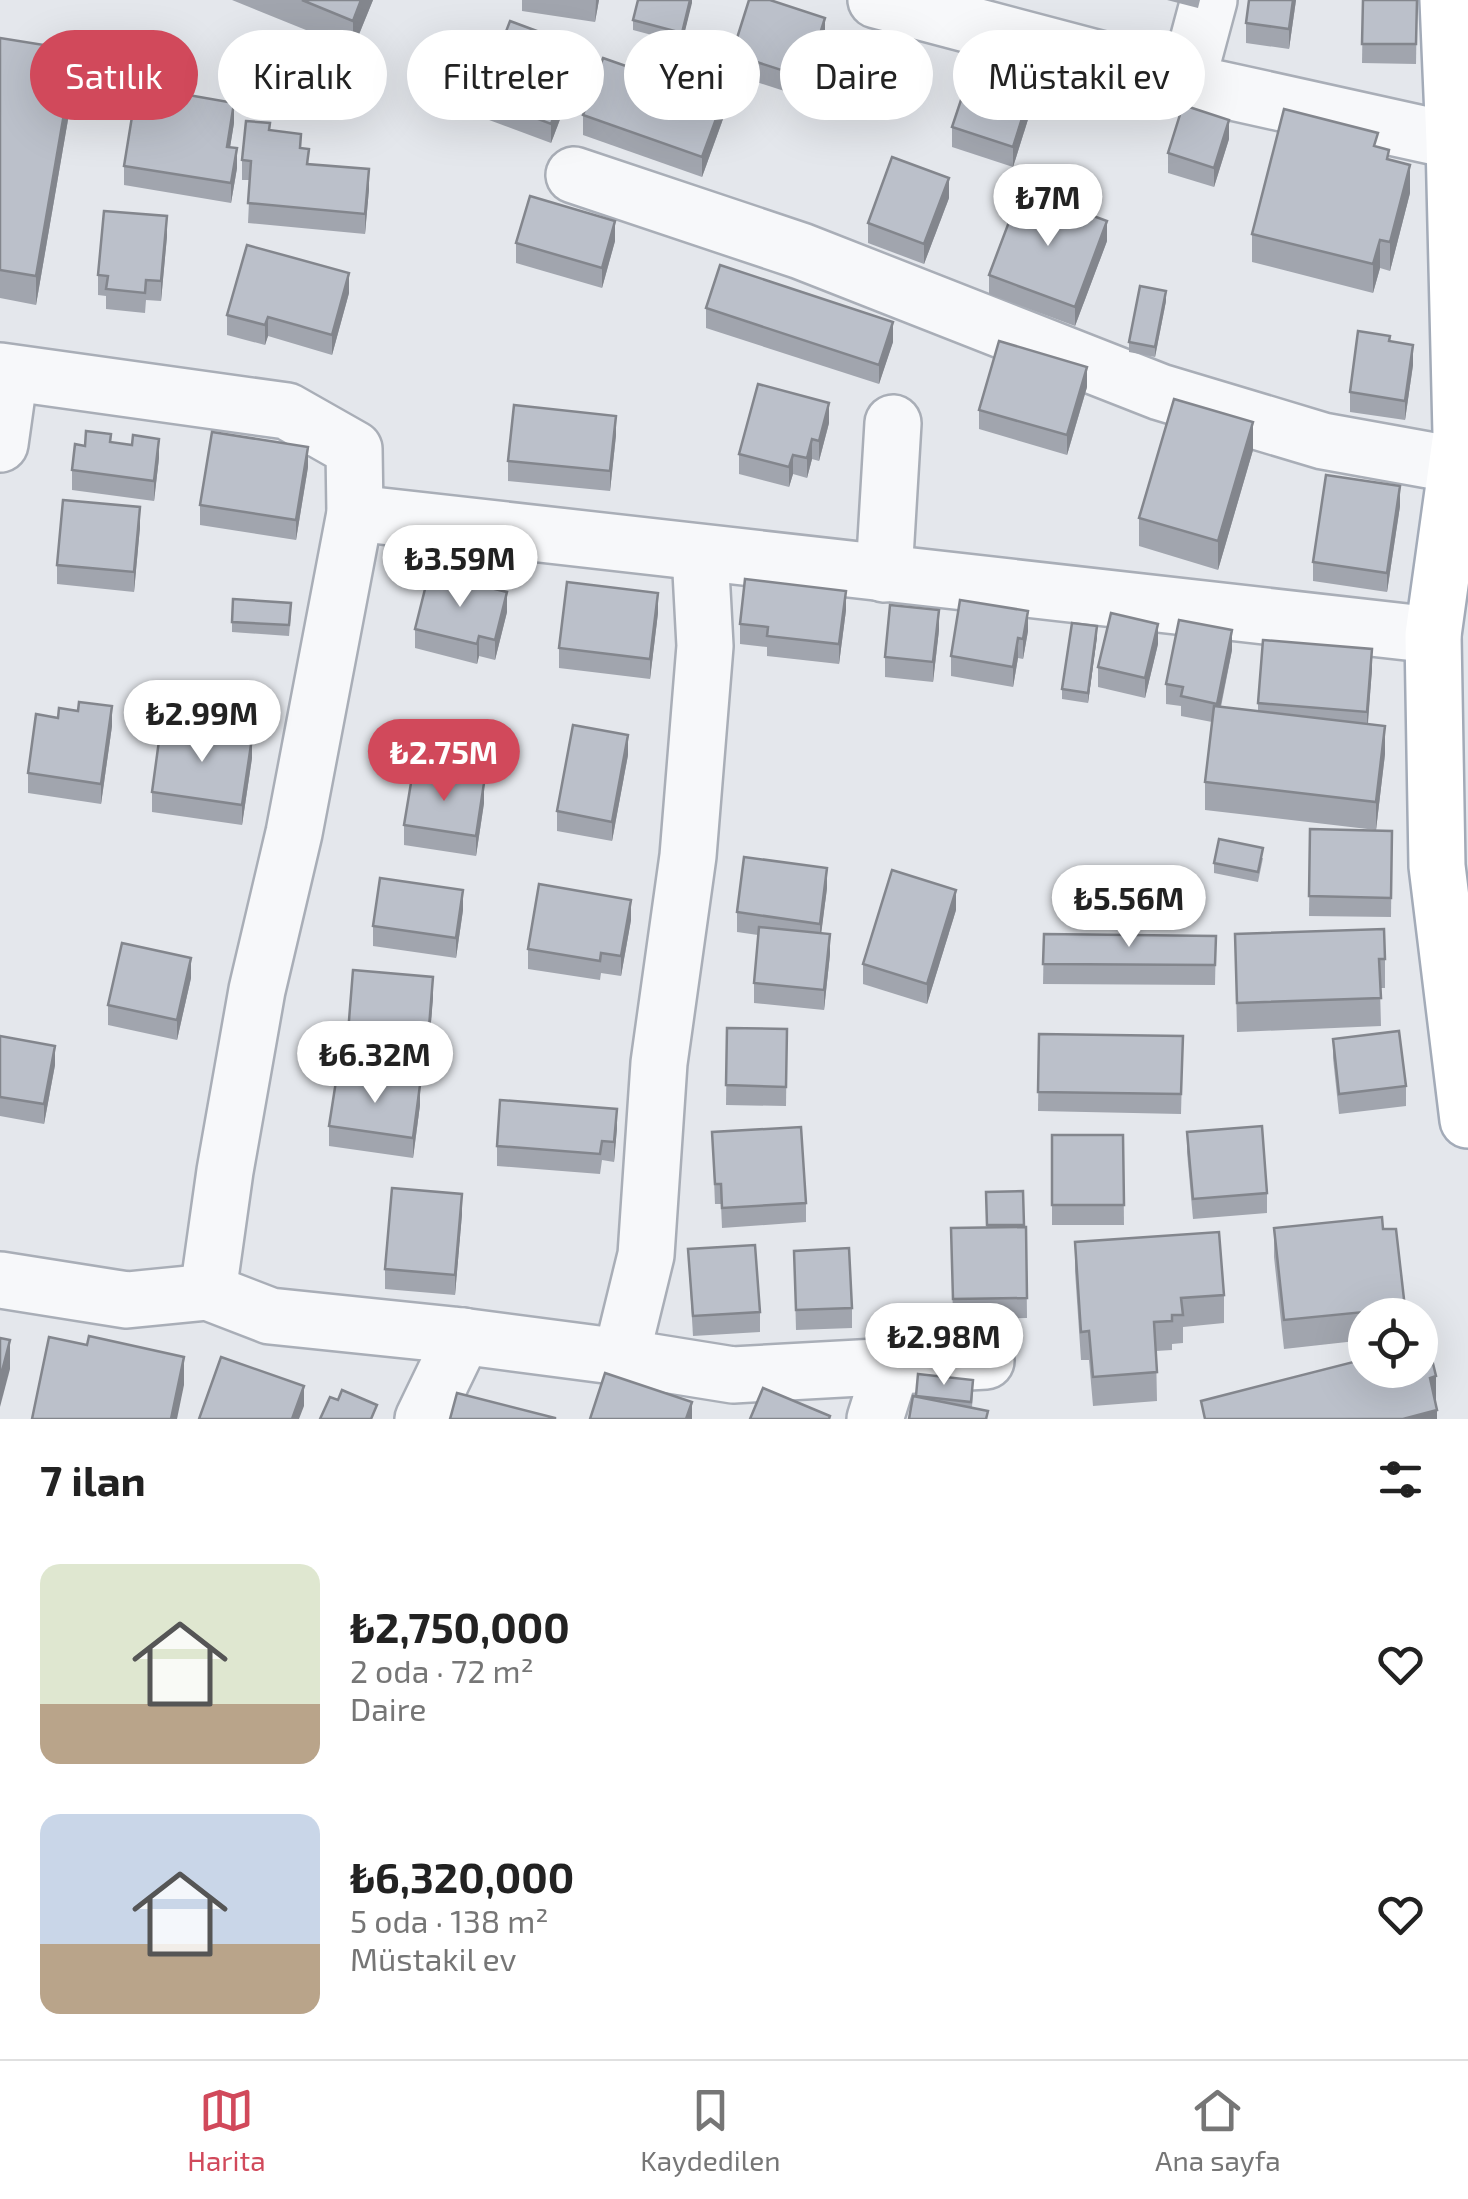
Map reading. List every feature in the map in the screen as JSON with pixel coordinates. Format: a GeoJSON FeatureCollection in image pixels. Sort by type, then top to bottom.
{"type":"FeatureCollection","features":[{"type":"Feature","properties":{"kind":"main road"},"geometry":{"type":"LineString","coordinates":[[1448,0],[1460,434],[1433,635],[1437,866],[1468,1120]]}},
{"type":"Feature","properties":{"kind":"street"},"geometry":{"type":"LineString","coordinates":[[876,0],[990,30]]}},
{"type":"Feature","properties":{"kind":"street"},"geometry":{"type":"LineString","coordinates":[[1201,30],[1209,0]]}},
{"type":"Feature","properties":{"kind":"street"},"geometry":{"type":"LineString","coordinates":[[1205,86],[1454,141]]}},
{"type":"Feature","properties":{"kind":"street"},"geometry":{"type":"LineString","coordinates":[[574,175],[801,251],[1160,392],[1323,441],[1456,465]]}},
{"type":"Feature","properties":{"kind":"street"},"geometry":{"type":"LineString","coordinates":[[0,444],[5,372],[288,411],[354,449],[355,513],[294,833],[257,990],[208,1292]]}},
{"type":"Feature","properties":{"kind":"street"},"geometry":{"type":"LineString","coordinates":[[884,574],[893,424]]}},
{"type":"Feature","properties":{"kind":"street"},"geometry":{"type":"LineString","coordinates":[[355,513],[1433,635]]}},
{"type":"Feature","properties":{"kind":"street"},"geometry":{"type":"LineString","coordinates":[[621,1357],[646,1255],[659,1062],[688,856],[705,646],[700,553]]}},
{"type":"Feature","properties":{"kind":"street"},"geometry":{"type":"LineString","coordinates":[[0,1280],[128,1300],[208,1292],[270,1316],[463,1336],[732,1375],[986,1361]]}},
{"type":"Feature","properties":{"kind":"street"},"geometry":{"type":"LineString","coordinates":[[423,1419],[463,1336]]}},
{"type":"Feature","properties":{"kind":"street"},"geometry":{"type":"LineString","coordinates":[[875,1419],[891,1368]]}},
{"type":"Feature","properties":{"kind":"building"},"geometry":{"type":"Polygon","coordinates":[[[302,0],[361,0],[353,21],[302,0]]]}},
{"type":"Feature","properties":{"kind":"building"},"geometry":{"type":"Polygon","coordinates":[[[638,0],[690,0],[683,30],[633,20],[638,0]]]}},
{"type":"Feature","properties":{"kind":"building"},"geometry":{"type":"Polygon","coordinates":[[[749,0],[770,0],[825,18],[821,30],[780,30],[780,70],[760,63],[760,30],[740,30],[749,0]]]}},
{"type":"Feature","properties":{"kind":"building"},"geometry":{"type":"Polygon","coordinates":[[[1249,0],[1293,0],[1289,29],[1246,23],[1249,0]]]}},
{"type":"Feature","properties":{"kind":"building"},"geometry":{"type":"Polygon","coordinates":[[[1363,0],[1417,0],[1416,44],[1362,44],[1363,0]]]}},
{"type":"Feature","properties":{"kind":"building"},"geometry":{"type":"Polygon","coordinates":[[[510,21],[534,30],[507,30],[510,21]]]}},
{"type":"Feature","properties":{"kind":"building"},"geometry":{"type":"Polygon","coordinates":[[[0,38],[30,43],[30,120],[63,120],[36,276],[0,270],[0,38]]]}},
{"type":"Feature","properties":{"kind":"building"},"geometry":{"type":"Polygon","coordinates":[[[604,58],[624,65],[624,120],[716,120],[702,157],[597,120],[604,120],[604,58]]]}},
{"type":"Feature","properties":{"kind":"building"},"geometry":{"type":"Polygon","coordinates":[[[198,97],[218,100],[218,120],[231,120],[227,147],[237,148],[231,183],[124,166],[131,120],[198,120],[198,97]]]}},
{"type":"Feature","properties":{"kind":"building"},"geometry":{"type":"Polygon","coordinates":[[[1284,109],[1378,133],[1374,146],[1389,150],[1387,159],[1410,165],[1390,242],[1380,240],[1373,264],[1252,234],[1284,109]]]}},
{"type":"Feature","properties":{"kind":"building"},"geometry":{"type":"Polygon","coordinates":[[[1205,112],[1229,120],[1214,168],[1168,153],[1178,120],[1205,120],[1205,112]]]}},
{"type":"Feature","properties":{"kind":"building"},"geometry":{"type":"Polygon","coordinates":[[[954,120],[1022,120],[1013,147],[952,127],[954,120]]]}},
{"type":"Feature","properties":{"kind":"building"},"geometry":{"type":"Polygon","coordinates":[[[246,121],[270,123],[269,130],[301,134],[300,148],[309,149],[307,164],[369,169],[365,214],[248,203],[251,161],[242,160],[246,121]]]}},
{"type":"Feature","properties":{"kind":"building"},"geometry":{"type":"Polygon","coordinates":[[[892,157],[949,178],[924,244],[868,223],[892,157]]]}},
{"type":"Feature","properties":{"kind":"building"},"geometry":{"type":"Polygon","coordinates":[[[1031,193],[1107,221],[1075,307],[989,275],[1018,198],[1029,202],[1031,193]]]}},
{"type":"Feature","properties":{"kind":"building"},"geometry":{"type":"Polygon","coordinates":[[[530,196],[615,221],[602,268],[516,243],[530,196]]]}},
{"type":"Feature","properties":{"kind":"building"},"geometry":{"type":"Polygon","coordinates":[[[104,211],[167,216],[161,281],[146,280],[145,293],[106,289],[108,276],[98,275],[104,211]]]}},
{"type":"Feature","properties":{"kind":"building"},"geometry":{"type":"Polygon","coordinates":[[[247,245],[349,273],[332,335],[268,317],[265,325],[227,315],[247,245]]]}},
{"type":"Feature","properties":{"kind":"building"},"geometry":{"type":"Polygon","coordinates":[[[720,265],[893,322],[879,365],[706,308],[720,265]]]}},
{"type":"Feature","properties":{"kind":"building"},"geometry":{"type":"Polygon","coordinates":[[[1140,286],[1166,291],[1155,347],[1129,342],[1140,286]]]}},
{"type":"Feature","properties":{"kind":"building"},"geometry":{"type":"Polygon","coordinates":[[[1358,331],[1390,336],[1389,341],[1413,345],[1405,401],[1350,392],[1358,331]]]}},
{"type":"Feature","properties":{"kind":"building"},"geometry":{"type":"Polygon","coordinates":[[[999,341],[1087,367],[1067,435],[979,410],[999,341]]]}},
{"type":"Feature","properties":{"kind":"building"},"geometry":{"type":"Polygon","coordinates":[[[758,384],[829,403],[819,441],[812,439],[807,458],[793,455],[789,467],[739,454],[758,384]]]}},
{"type":"Feature","properties":{"kind":"building"},"geometry":{"type":"Polygon","coordinates":[[[1174,399],[1253,422],[1218,541],[1139,518],[1174,399]]]}},
{"type":"Feature","properties":{"kind":"building"},"geometry":{"type":"Polygon","coordinates":[[[514,405],[616,416],[610,471],[508,461],[514,405]]]}},
{"type":"Feature","properties":{"kind":"building"},"geometry":{"type":"Polygon","coordinates":[[[86,431],[111,434],[110,442],[132,445],[133,435],[159,439],[154,481],[72,470],[75,444],[85,446],[86,431]]]}},
{"type":"Feature","properties":{"kind":"building"},"geometry":{"type":"Polygon","coordinates":[[[212,432],[308,447],[296,520],[200,505],[212,432]]]}},
{"type":"Feature","properties":{"kind":"building"},"geometry":{"type":"Polygon","coordinates":[[[1326,475],[1400,486],[1387,573],[1313,562],[1326,475]]]}},
{"type":"Feature","properties":{"kind":"building"},"geometry":{"type":"Polygon","coordinates":[[[63,500],[140,507],[134,572],[57,565],[63,500]]]}},
{"type":"Feature","properties":{"kind":"building"},"geometry":{"type":"Polygon","coordinates":[[[429,573],[507,592],[495,640],[479,636],[477,644],[415,629],[429,573]]]}},
{"type":"Feature","properties":{"kind":"building"},"geometry":{"type":"Polygon","coordinates":[[[745,579],[846,591],[839,644],[767,636],[768,627],[740,624],[745,579]]]}},
{"type":"Feature","properties":{"kind":"building"},"geometry":{"type":"Polygon","coordinates":[[[567,582],[658,593],[650,659],[559,648],[567,582]]]}},
{"type":"Feature","properties":{"kind":"building"},"geometry":{"type":"Polygon","coordinates":[[[233,599],[291,603],[289,625],[232,622],[233,599]]]}},
{"type":"Feature","properties":{"kind":"building"},"geometry":{"type":"Polygon","coordinates":[[[960,600],[1028,611],[1013,667],[951,656],[960,600]]]}},
{"type":"Feature","properties":{"kind":"building"},"geometry":{"type":"Polygon","coordinates":[[[890,605],[939,610],[933,662],[885,657],[890,605]]]}},
{"type":"Feature","properties":{"kind":"building"},"geometry":{"type":"Polygon","coordinates":[[[1111,613],[1158,624],[1145,678],[1098,667],[1111,613]]]}},
{"type":"Feature","properties":{"kind":"building"},"geometry":{"type":"Polygon","coordinates":[[[1179,620],[1232,630],[1217,704],[1181,696],[1183,687],[1166,684],[1179,620]]]}},
{"type":"Feature","properties":{"kind":"building"},"geometry":{"type":"Polygon","coordinates":[[[1072,623],[1097,626],[1088,693],[1062,689],[1072,623]]]}},
{"type":"Feature","properties":{"kind":"building"},"geometry":{"type":"Polygon","coordinates":[[[1263,640],[1372,649],[1367,712],[1258,703],[1263,640]]]}},
{"type":"Feature","properties":{"kind":"building"},"geometry":{"type":"Polygon","coordinates":[[[79,702],[112,706],[101,784],[28,773],[36,714],[58,718],[59,708],[78,711],[79,702]]]}},
{"type":"Feature","properties":{"kind":"building"},"geometry":{"type":"Polygon","coordinates":[[[1214,706],[1385,726],[1376,802],[1205,782],[1214,706]]]}},
{"type":"Feature","properties":{"kind":"building"},"geometry":{"type":"Polygon","coordinates":[[[573,725],[628,735],[612,822],[557,811],[573,725]]]}},
{"type":"Feature","properties":{"kind":"building"},"geometry":{"type":"Polygon","coordinates":[[[161,726],[252,738],[242,805],[152,792],[161,726]]]}},
{"type":"Feature","properties":{"kind":"building"},"geometry":{"type":"Polygon","coordinates":[[[413,771],[484,783],[476,836],[404,825],[413,771]]]}},
{"type":"Feature","properties":{"kind":"building"},"geometry":{"type":"Polygon","coordinates":[[[1310,829],[1392,831],[1391,898],[1309,896],[1310,829]]]}},
{"type":"Feature","properties":{"kind":"building"},"geometry":{"type":"Polygon","coordinates":[[[1219,839],[1263,848],[1258,872],[1214,863],[1219,839]]]}},
{"type":"Feature","properties":{"kind":"building"},"geometry":{"type":"Polygon","coordinates":[[[744,857],[827,868],[820,924],[737,912],[744,857]]]}},
{"type":"Feature","properties":{"kind":"building"},"geometry":{"type":"Polygon","coordinates":[[[892,870],[956,890],[927,984],[863,964],[892,870]]]}},
{"type":"Feature","properties":{"kind":"building"},"geometry":{"type":"Polygon","coordinates":[[[380,878],[463,890],[456,938],[373,926],[380,878]]]}},
{"type":"Feature","properties":{"kind":"building"},"geometry":{"type":"Polygon","coordinates":[[[539,884],[631,900],[621,956],[601,953],[600,961],[528,949],[539,884]]]}},
{"type":"Feature","properties":{"kind":"building"},"geometry":{"type":"Polygon","coordinates":[[[759,927],[830,934],[824,990],[754,983],[759,927]]]}},
{"type":"Feature","properties":{"kind":"building"},"geometry":{"type":"Polygon","coordinates":[[[1384,929],[1385,959],[1379,959],[1381,998],[1237,1003],[1235,934],[1384,929]]]}},
{"type":"Feature","properties":{"kind":"building"},"geometry":{"type":"Polygon","coordinates":[[[1044,934],[1216,936],[1215,965],[1043,964],[1044,934]]]}},
{"type":"Feature","properties":{"kind":"building"},"geometry":{"type":"Polygon","coordinates":[[[122,943],[191,958],[177,1020],[108,1005],[122,943]]]}},
{"type":"Feature","properties":{"kind":"building"},"geometry":{"type":"Polygon","coordinates":[[[353,970],[433,977],[428,1040],[348,1033],[353,970]]]}},
{"type":"Feature","properties":{"kind":"building"},"geometry":{"type":"Polygon","coordinates":[[[727,1028],[787,1029],[786,1087],[726,1085],[727,1028]]]}},
{"type":"Feature","properties":{"kind":"building"},"geometry":{"type":"Polygon","coordinates":[[[1399,1031],[1406,1086],[1339,1094],[1333,1039],[1399,1031]]]}},
{"type":"Feature","properties":{"kind":"building"},"geometry":{"type":"Polygon","coordinates":[[[1039,1034],[1183,1036],[1181,1094],[1038,1092],[1039,1034]]]}},
{"type":"Feature","properties":{"kind":"building"},"geometry":{"type":"Polygon","coordinates":[[[0,1036],[55,1046],[44,1104],[0,1097],[0,1036]]]}},
{"type":"Feature","properties":{"kind":"building"},"geometry":{"type":"Polygon","coordinates":[[[350,1075],[420,1085],[413,1138],[329,1126],[336,1081],[349,1082],[350,1075]]]}},
{"type":"Feature","properties":{"kind":"building"},"geometry":{"type":"Polygon","coordinates":[[[500,1100],[617,1109],[614,1142],[602,1141],[600,1154],[497,1146],[500,1100]]]}},
{"type":"Feature","properties":{"kind":"building"},"geometry":{"type":"Polygon","coordinates":[[[1262,1126],[1267,1193],[1193,1199],[1187,1132],[1262,1126]]]}},
{"type":"Feature","properties":{"kind":"building"},"geometry":{"type":"Polygon","coordinates":[[[801,1127],[806,1203],[722,1208],[721,1184],[715,1184],[712,1132],[801,1127]]]}},
{"type":"Feature","properties":{"kind":"building"},"geometry":{"type":"Polygon","coordinates":[[[1052,1135],[1123,1135],[1124,1205],[1052,1205],[1052,1135]]]}},
{"type":"Feature","properties":{"kind":"building"},"geometry":{"type":"Polygon","coordinates":[[[392,1188],[462,1194],[455,1275],[385,1269],[392,1188]]]}},
{"type":"Feature","properties":{"kind":"building"},"geometry":{"type":"Polygon","coordinates":[[[1023,1191],[1024,1225],[987,1225],[986,1192],[1023,1191]]]}},
{"type":"Feature","properties":{"kind":"building"},"geometry":{"type":"Polygon","coordinates":[[[1382,1217],[1383,1229],[1396,1229],[1404,1298],[1348,1298],[1348,1314],[1284,1320],[1274,1228],[1382,1217]]]}},
{"type":"Feature","properties":{"kind":"building"},"geometry":{"type":"Polygon","coordinates":[[[1026,1227],[1027,1298],[953,1299],[951,1228],[1026,1227]]]}},
{"type":"Feature","properties":{"kind":"building"},"geometry":{"type":"Polygon","coordinates":[[[1219,1232],[1224,1295],[1181,1298],[1183,1315],[1172,1315],[1172,1321],[1154,1322],[1157,1372],[1093,1377],[1089,1331],[1081,1332],[1075,1242],[1219,1232]]]}},
{"type":"Feature","properties":{"kind":"building"},"geometry":{"type":"Polygon","coordinates":[[[755,1245],[760,1312],[693,1316],[688,1249],[755,1245]]]}},
{"type":"Feature","properties":{"kind":"building"},"geometry":{"type":"Polygon","coordinates":[[[849,1248],[852,1308],[796,1310],[794,1251],[849,1248]]]}},
{"type":"Feature","properties":{"kind":"building"},"geometry":{"type":"Polygon","coordinates":[[[89,1336],[184,1357],[171,1419],[32,1419],[49,1337],[87,1345],[89,1336]]]}},
{"type":"Feature","properties":{"kind":"building"},"geometry":{"type":"Polygon","coordinates":[[[0,1338],[10,1340],[0,1379],[0,1338]]]}},
{"type":"Feature","properties":{"kind":"building"},"geometry":{"type":"Polygon","coordinates":[[[221,1357],[304,1386],[292,1419],[199,1419],[221,1357]]]}},
{"type":"Feature","properties":{"kind":"building"},"geometry":{"type":"Polygon","coordinates":[[[1348,1363],[1348,1388],[1432,1388],[1437,1410],[1403,1419],[1205,1419],[1201,1401],[1348,1363]]]}},
{"type":"Feature","properties":{"kind":"building"},"geometry":{"type":"Polygon","coordinates":[[[605,1373],[692,1402],[686,1419],[590,1419],[605,1373]]]}},
{"type":"Feature","properties":{"kind":"building"},"geometry":{"type":"Polygon","coordinates":[[[918,1374],[973,1380],[971,1402],[916,1396],[918,1374]]]}},
{"type":"Feature","properties":{"kind":"building"},"geometry":{"type":"Polygon","coordinates":[[[763,1388],[830,1416],[829,1419],[750,1419],[763,1388]]]}},
{"type":"Feature","properties":{"kind":"building"},"geometry":{"type":"Polygon","coordinates":[[[342,1390],[377,1405],[371,1419],[320,1419],[330,1397],[338,1400],[342,1390]]]}},
{"type":"Feature","properties":{"kind":"building"},"geometry":{"type":"Polygon","coordinates":[[[457,1393],[555,1418],[555,1419],[450,1419],[457,1393]]]}},
{"type":"Feature","properties":{"kind":"building"},"geometry":{"type":"Polygon","coordinates":[[[913,1396],[988,1411],[986,1419],[909,1419],[913,1396]]]}}]}
